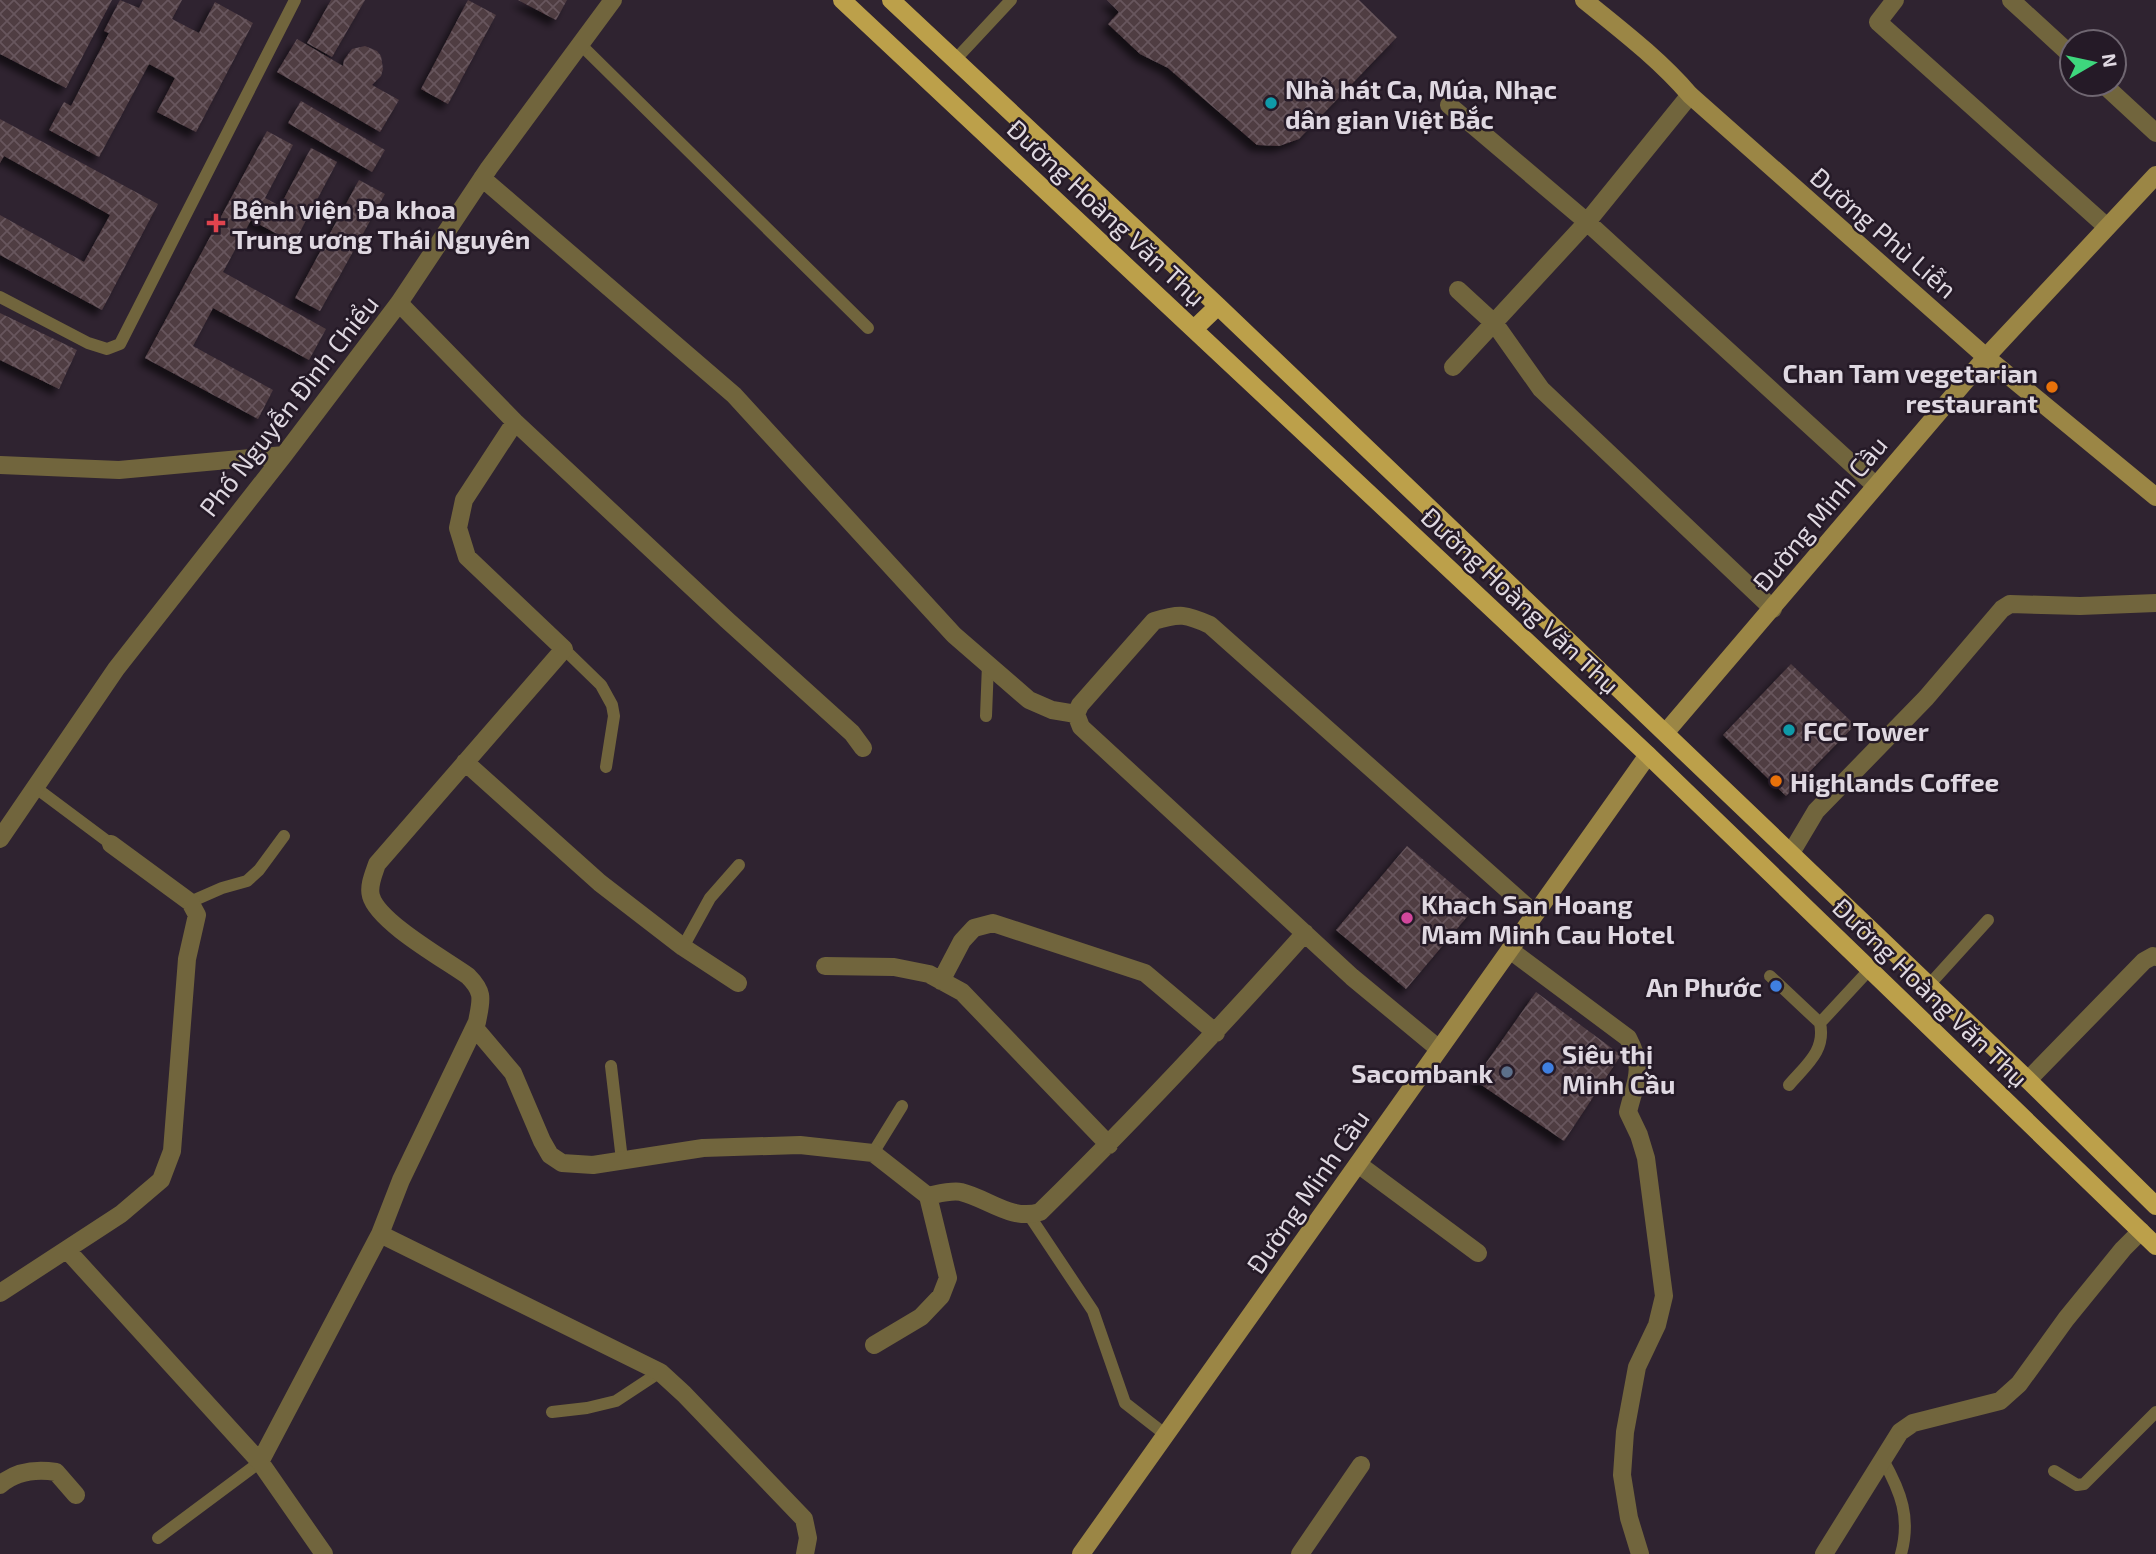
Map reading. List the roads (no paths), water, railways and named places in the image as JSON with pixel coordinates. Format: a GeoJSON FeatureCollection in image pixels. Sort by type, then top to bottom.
{"type":"FeatureCollection","features":[{"type":"Feature","properties":{"kind":"main road","name":"Đường Hoàng Văn Thụ"},"geometry":{"type":"LineString","coordinates":[[842,0],[1648,755],[2156,1245]]}},
{"type":"Feature","properties":{"kind":"main road","name":"Đường Hoàng Văn Thụ"},"geometry":{"type":"LineString","coordinates":[[891,0],[1666,732],[2156,1206]]}},
{"type":"Feature","properties":{"kind":"main road"},"geometry":{"type":"LineString","coordinates":[[1194,329],[1218,306]]}},
{"type":"Feature","properties":{"kind":"main road"},"geometry":{"type":"LineString","coordinates":[[1648,755],[1666,732]]}},
{"type":"Feature","properties":{"kind":"main road"},"geometry":{"type":"LineString","coordinates":[[2022,1116],[2042,1095]]}},
{"type":"Feature","properties":{"kind":"street","name":"Phố Nguyễn Đình Chiểu"},"geometry":{"type":"LineString","coordinates":[[0,839],[116,669],[285,455],[399,303],[482,178],[613,0]]}},
{"type":"Feature","properties":{"kind":"street","name":"Đường Phù Liễn"},"geometry":{"type":"LineString","coordinates":[[1584,0],[1650,54],[1690,95],[1986,357],[2156,497]]}},
{"type":"Feature","properties":{"kind":"street"},"geometry":{"type":"LineString","coordinates":[[1895,0],[1878,22],[2107,228]]}},
{"type":"Feature","properties":{"kind":"street"},"geometry":{"type":"LineString","coordinates":[[2011,0],[2058,43]]}},
{"type":"Feature","properties":{"kind":"street"},"geometry":{"type":"LineString","coordinates":[[1454,368],[1587,222],[1690,95]]}},
{"type":"Feature","properties":{"kind":"street"},"geometry":{"type":"LineString","coordinates":[[2118,98],[2156,133]]}},
{"type":"Feature","properties":{"kind":"street"},"geometry":{"type":"LineString","coordinates":[[1450,105],[1587,222],[1876,486]]}},
{"type":"Feature","properties":{"kind":"street","name":"Đường Minh Cầu"},"geometry":{"type":"LineString","coordinates":[[1666,732],[1986,357],[2156,175]]}},
{"type":"Feature","properties":{"kind":"street"},"geometry":{"type":"LineString","coordinates":[[482,178],[734,395],[954,635],[1029,700],[1052,710],[1076,714]]}},
{"type":"Feature","properties":{"kind":"street"},"geometry":{"type":"LineString","coordinates":[[1458,290],[1495,324],[1541,390],[1773,609]]}},
{"type":"Feature","properties":{"kind":"street"},"geometry":{"type":"LineString","coordinates":[[399,303],[515,422],[852,733],[863,748]]}},
{"type":"Feature","properties":{"kind":"street"},"geometry":{"type":"LineString","coordinates":[[260,1462],[380,1234],[401,1180],[475,1028],[482,998],[477,985],[468,975],[383,917],[370,895],[371,881],[377,864],[564,649],[467,557],[458,528],[464,500],[515,422]]}},
{"type":"Feature","properties":{"kind":"street"},"geometry":{"type":"LineString","coordinates":[[0,465],[118,470],[285,455]]}},
{"type":"Feature","properties":{"kind":"street"},"geometry":{"type":"LineString","coordinates":[[1791,853],[1816,811],[1926,698],[2002,609],[2010,604],[2081,606],[2156,603]]}},
{"type":"Feature","properties":{"kind":"street"},"geometry":{"type":"LineString","coordinates":[[1440,1049],[1352,977],[1081,727],[1076,714],[1080,705],[1154,621],[1170,616],[1189,616],[1210,625],[1535,914]]}},
{"type":"Feature","properties":{"kind":"street","name":"Đường Minh Cầu"},"geometry":{"type":"LineString","coordinates":[[1081,1554],[1648,755]]}},
{"type":"Feature","properties":{"kind":"street"},"geometry":{"type":"LineString","coordinates":[[465,762],[600,883],[682,947],[738,983]]}},
{"type":"Feature","properties":{"kind":"street"},"geometry":{"type":"LineString","coordinates":[[0,1293],[121,1214],[161,1181],[172,1151],[187,960],[197,915],[190,902],[111,844]]}},
{"type":"Feature","properties":{"kind":"street"},"geometry":{"type":"LineString","coordinates":[[941,981],[962,941],[974,928],[993,923],[1145,974],[1216,1033]]}},
{"type":"Feature","properties":{"kind":"street"},"geometry":{"type":"LineString","coordinates":[[928,1196],[960,1192],[1011,1212],[1029,1215],[1040,1212],[1109,1145],[1216,1033],[1305,933]]}},
{"type":"Feature","properties":{"kind":"street"},"geometry":{"type":"LineString","coordinates":[[1510,950],[1628,1038],[1637,1056],[1639,1073],[1628,1112],[1646,1158],[1664,1296],[1657,1325],[1637,1367],[1625,1432],[1622,1475],[1629,1518],[1640,1554]]}},
{"type":"Feature","properties":{"kind":"street"},"geometry":{"type":"LineString","coordinates":[[2028,1080],[2144,961],[2156,957]]}},
{"type":"Feature","properties":{"kind":"street"},"geometry":{"type":"LineString","coordinates":[[825,965],[894,967],[929,974],[962,992],[1109,1145]]}},
{"type":"Feature","properties":{"kind":"street"},"geometry":{"type":"LineString","coordinates":[[475,1028],[513,1073],[542,1141],[550,1155],[562,1163],[593,1164],[703,1148],[800,1145],[873,1153],[928,1196],[948,1278],[941,1296],[921,1317],[874,1345]]}},
{"type":"Feature","properties":{"kind":"street"},"geometry":{"type":"LineString","coordinates":[[1358,1164],[1478,1253]]}},
{"type":"Feature","properties":{"kind":"street"},"geometry":{"type":"LineString","coordinates":[[1824,1554],[1900,1432],[1913,1423],[2000,1401],[2019,1384],[2066,1319],[2141,1231]]}},
{"type":"Feature","properties":{"kind":"street"},"geometry":{"type":"LineString","coordinates":[[380,1234],[660,1372],[804,1519],[808,1538],[805,1554]]}},
{"type":"Feature","properties":{"kind":"street"},"geometry":{"type":"LineString","coordinates":[[67,1250],[260,1462],[324,1554]]}},
{"type":"Feature","properties":{"kind":"street"},"geometry":{"type":"LineString","coordinates":[[1300,1554],[1361,1465]]}},
{"type":"Feature","properties":{"kind":"street"},"geometry":{"type":"LineString","coordinates":[[0,1485],[6,1480],[37,1469],[56,1472],[76,1494]]}},
{"type":"Feature","properties":{"kind":"lane"},"geometry":{"type":"LineString","coordinates":[[0,297],[88,343],[107,349],[120,344],[295,0]]}},
{"type":"Feature","properties":{"kind":"lane"},"geometry":{"type":"LineString","coordinates":[[955,60],[1011,0]]}},
{"type":"Feature","properties":{"kind":"lane"},"geometry":{"type":"LineString","coordinates":[[580,44],[868,328]]}},
{"type":"Feature","properties":{"kind":"lane"},"geometry":{"type":"LineString","coordinates":[[564,649],[601,685],[612,705],[614,716],[606,767]]}},
{"type":"Feature","properties":{"kind":"lane"},"geometry":{"type":"LineString","coordinates":[[986,716],[988,664]]}},
{"type":"Feature","properties":{"kind":"lane"},"geometry":{"type":"LineString","coordinates":[[36,788],[111,844]]}},
{"type":"Feature","properties":{"kind":"lane"},"geometry":{"type":"LineString","coordinates":[[190,902],[247,881],[259,870],[284,836]]}},
{"type":"Feature","properties":{"kind":"lane"},"geometry":{"type":"LineString","coordinates":[[682,947],[710,898],[739,865]]}},
{"type":"Feature","properties":{"kind":"lane"},"geometry":{"type":"LineString","coordinates":[[1929,985],[1988,920]]}},
{"type":"Feature","properties":{"kind":"lane"},"geometry":{"type":"LineString","coordinates":[[1820,1023],[1870,969]]}},
{"type":"Feature","properties":{"kind":"lane"},"geometry":{"type":"LineString","coordinates":[[1770,976],[1820,1023],[1823,1036],[1821,1046],[1789,1085]]}},
{"type":"Feature","properties":{"kind":"lane"},"geometry":{"type":"LineString","coordinates":[[611,1066],[622,1160]]}},
{"type":"Feature","properties":{"kind":"lane"},"geometry":{"type":"LineString","coordinates":[[873,1153],[902,1105]]}},
{"type":"Feature","properties":{"kind":"lane"},"geometry":{"type":"LineString","coordinates":[[1029,1215],[1093,1311],[1125,1403],[1166,1435]]}},
{"type":"Feature","properties":{"kind":"lane"},"geometry":{"type":"LineString","coordinates":[[552,1412],[617,1401],[660,1372]]}},
{"type":"Feature","properties":{"kind":"lane"},"geometry":{"type":"LineString","coordinates":[[2054,1471],[2077,1485],[2084,1484],[2156,1412]]}},
{"type":"Feature","properties":{"kind":"lane"},"geometry":{"type":"LineString","coordinates":[[1883,1460],[1899,1489],[1905,1517],[1901,1554]]}},
{"type":"Feature","properties":{"kind":"lane"},"geometry":{"type":"LineString","coordinates":[[158,1538],[260,1462]]}},
{"type":"Feature","properties":{"kind":"place","name":"Nhà hát Ca, Múa, Nhạc dân gian Việt Bắc"},"geometry":{"type":"Point","coordinates":[1271,103]}},
{"type":"Feature","properties":{"kind":"place","name":"Bệnh viện Đa khoa Trung ương Thái Nguyên"},"geometry":{"type":"Point","coordinates":[216,223]}},
{"type":"Feature","properties":{"kind":"place","name":"Chan Tam vegetarian restaurant"},"geometry":{"type":"Point","coordinates":[2052,387]}},
{"type":"Feature","properties":{"kind":"place","name":"FCC Tower"},"geometry":{"type":"Point","coordinates":[1789,730]}},
{"type":"Feature","properties":{"kind":"place","name":"Highlands Coffee"},"geometry":{"type":"Point","coordinates":[1776,781]}},
{"type":"Feature","properties":{"kind":"place","name":"Khach San Hoang Mam Minh Cau Hotel"},"geometry":{"type":"Point","coordinates":[1407,918]}},
{"type":"Feature","properties":{"kind":"place","name":"An Phước"},"geometry":{"type":"Point","coordinates":[1776,986]}},
{"type":"Feature","properties":{"kind":"place","name":"Siêu thị Minh Cầu"},"geometry":{"type":"Point","coordinates":[1548,1068]}},
{"type":"Feature","properties":{"kind":"place","name":"Sacombank"},"geometry":{"type":"Point","coordinates":[1507,1072]}}]}
